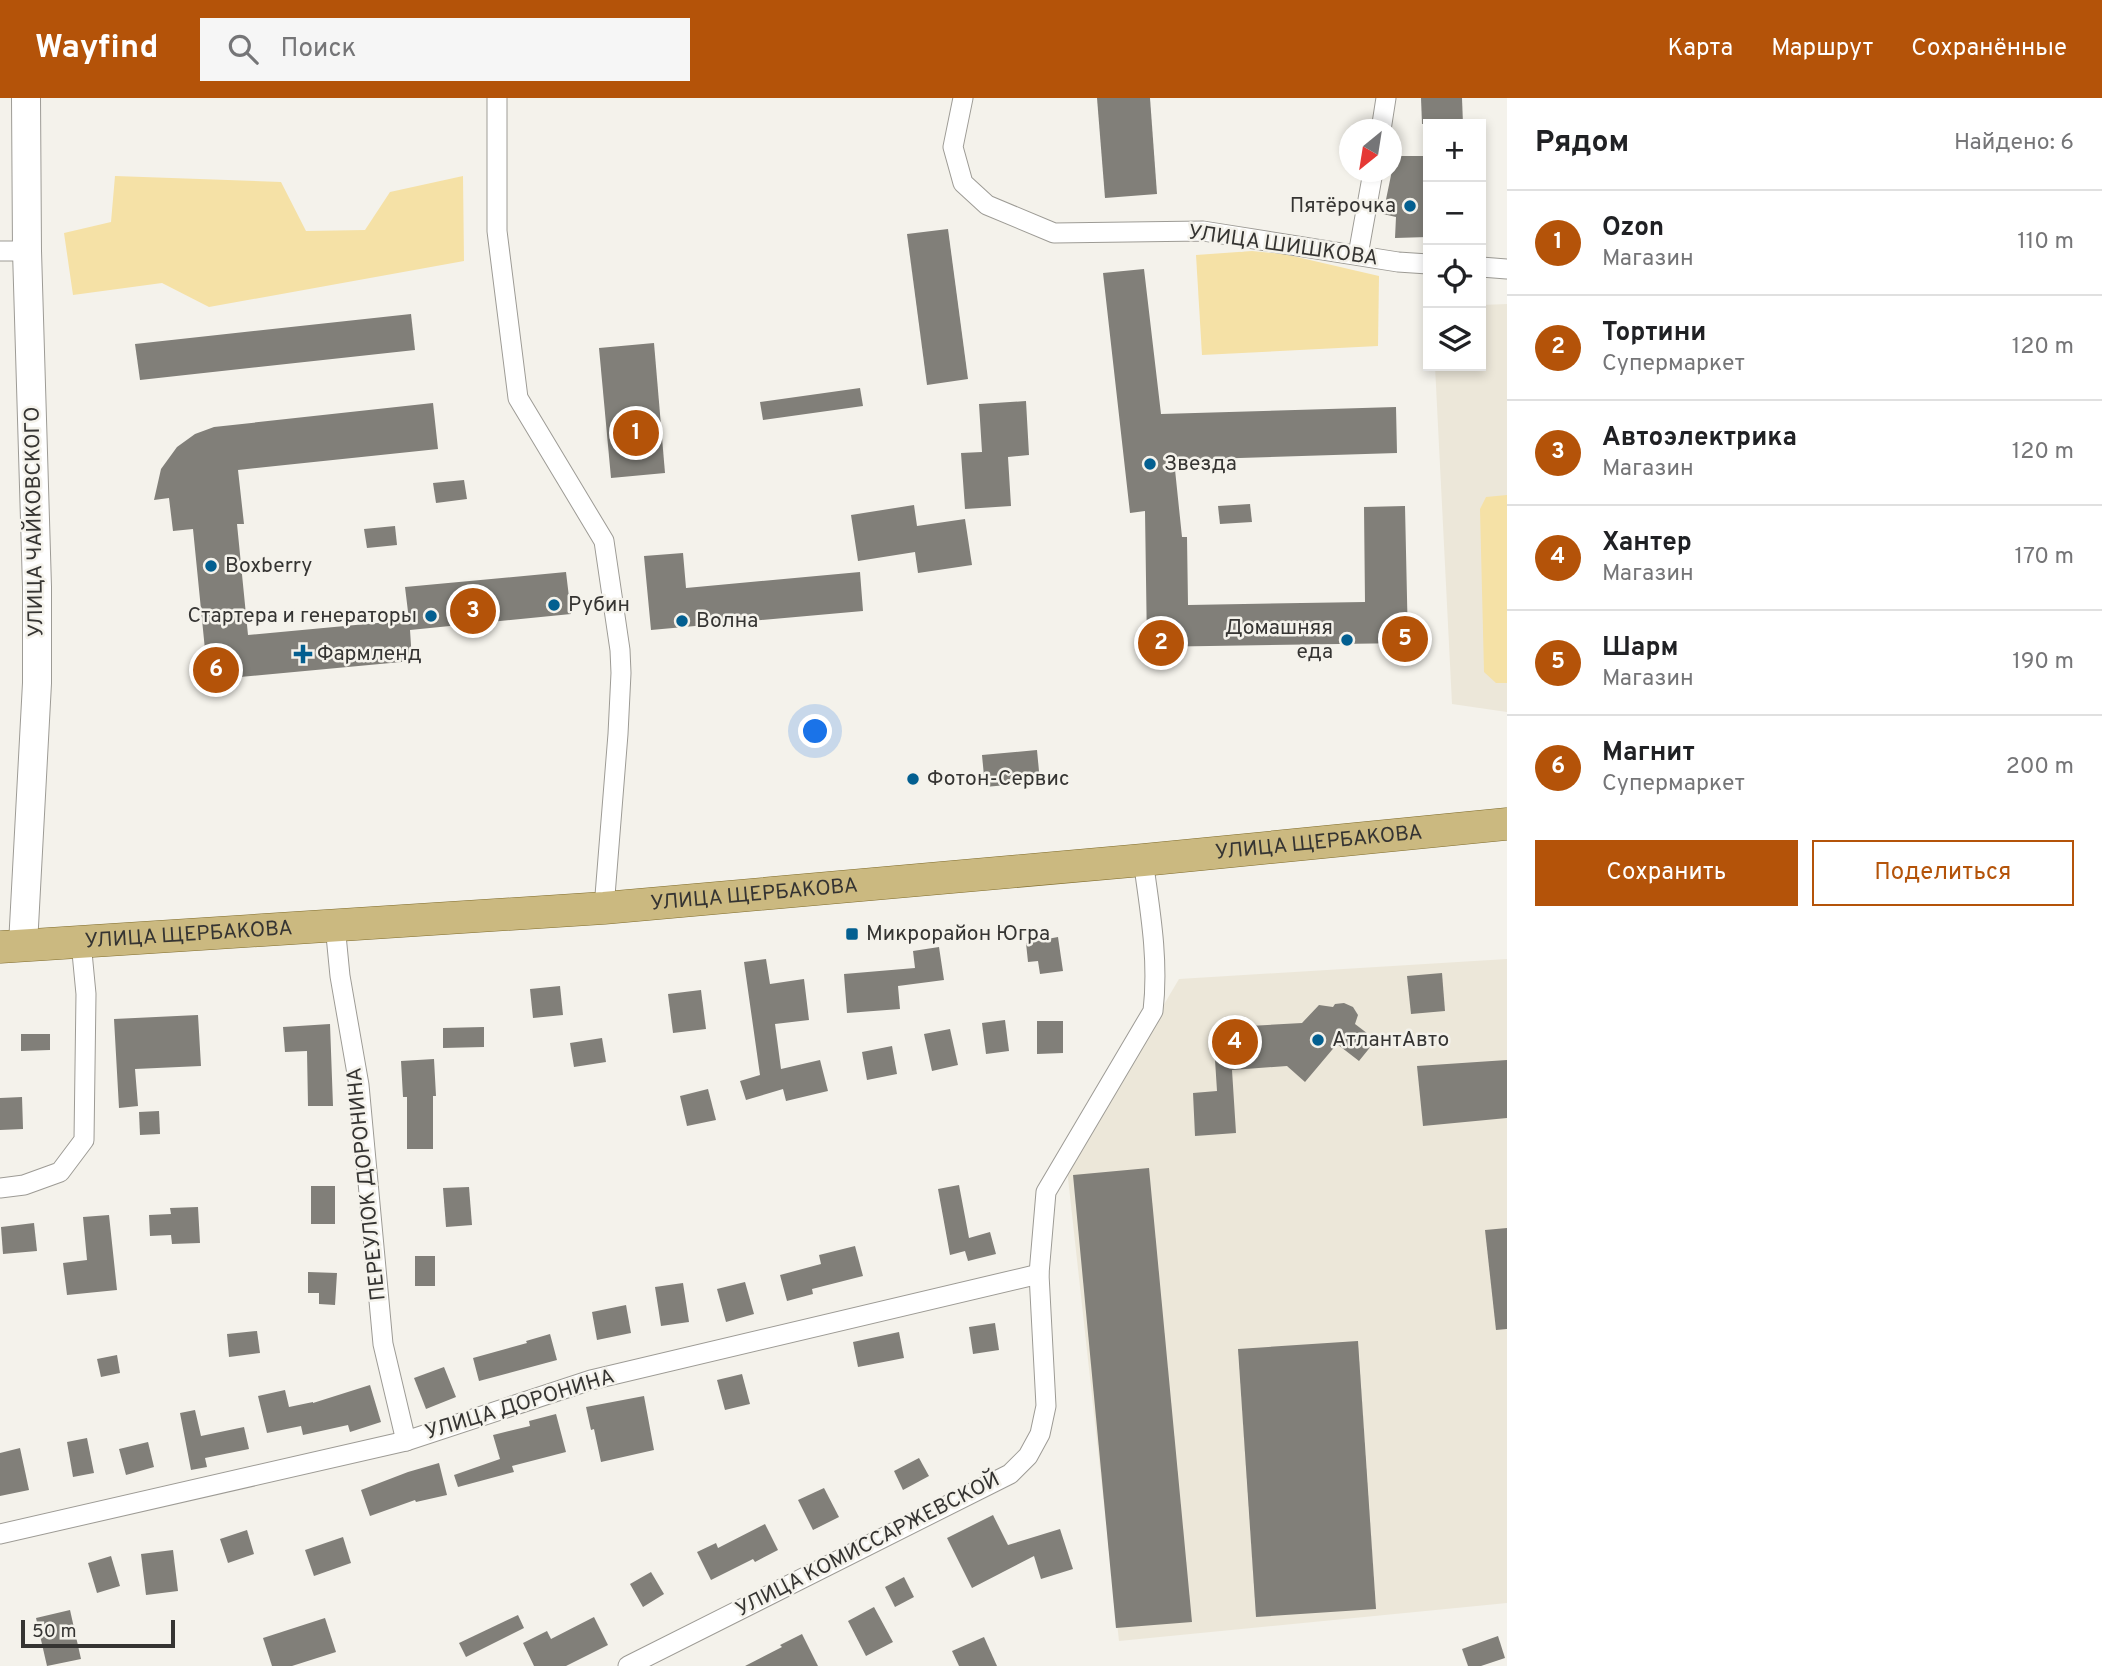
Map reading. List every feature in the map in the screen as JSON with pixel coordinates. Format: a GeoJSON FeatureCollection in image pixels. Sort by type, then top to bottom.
{"type":"FeatureCollection","features":[{"type":"Feature","properties":{"kind":"main road","name":"УЛИЦА ЩЕРБАКОВА"},"geometry":{"type":"LineString","coordinates":[[11,946],[604,908],[1143,860],[1507,824]]}},
{"type":"Feature","properties":{"kind":"street","name":"УЛИЦА ЧАЙКОВСКОГО"},"geometry":{"type":"LineString","coordinates":[[11,946],[37,683],[37,587],[14,251],[26,98]]}},
{"type":"Feature","properties":{"kind":"street"},"geometry":{"type":"LineString","coordinates":[[497,98],[498,231],[518,398],[604,541],[620,650],[618,734],[604,908]]}},
{"type":"Feature","properties":{"kind":"street","name":"УЛИЦА ШИШКОВА"},"geometry":{"type":"LineString","coordinates":[[963,98],[953,147],[963,183],[987,205],[1054,233],[1203,231],[1423,263]]}},
{"type":"Feature","properties":{"kind":"street"},"geometry":{"type":"LineString","coordinates":[[1383,119],[1386,98]]}},
{"type":"Feature","properties":{"kind":"street"},"geometry":{"type":"LineString","coordinates":[[1358,255],[1371,182]]}},
{"type":"Feature","properties":{"kind":"street"},"geometry":{"type":"LineString","coordinates":[[1486,267],[1507,268]]}},
{"type":"Feature","properties":{"kind":"street","name":"УЛИЦА КОМИССАРЖЕВСКОЙ"},"geometry":{"type":"LineString","coordinates":[[628,1666],[1010,1474],[1028,1456],[1040,1434],[1046,1406],[1039,1274],[1046,1192],[1153,1011],[1156,983],[1153,926],[1143,860]]}},
{"type":"Feature","properties":{"kind":"street","name":"ПЕРЕУЛОК ДОРОНИНА"},"geometry":{"type":"LineString","coordinates":[[335,926],[340,976],[359,1085],[383,1344],[406,1441]]}},
{"type":"Feature","properties":{"kind":"street"},"geometry":{"type":"LineString","coordinates":[[0,1188],[24,1185],[60,1172],[84,1140],[86,994],[81,942]]}},
{"type":"Feature","properties":{"kind":"street","name":"УЛИЦА ДОРОНИНА"},"geometry":{"type":"LineString","coordinates":[[0,1534],[406,1441],[591,1380],[1039,1274]]}},
{"type":"Feature","properties":{"kind":"shaded area"},"geometry":{"type":"Polygon","coordinates":[[[115,176],[281,182],[306,231],[365,230],[390,192],[463,176],[464,261],[209,307],[162,283],[73,295],[64,233],[111,222],[115,176]]]}},
{"type":"Feature","properties":{"kind":"shaded area"},"geometry":{"type":"Polygon","coordinates":[[[1252,251],[1284,254],[1379,276],[1378,346],[1202,355],[1196,255],[1252,251]]]}},
{"type":"Feature","properties":{"kind":"shaded area"},"geometry":{"type":"Polygon","coordinates":[[[1507,304],[1507,712],[1452,704],[1435,371],[1486,371],[1486,305],[1507,304]]]}},
{"type":"Feature","properties":{"kind":"shaded area"},"geometry":{"type":"Polygon","coordinates":[[[1507,495],[1507,683],[1496,683],[1484,672],[1480,509],[1486,497],[1507,495]]]}},
{"type":"Feature","properties":{"kind":"shaded area"},"geometry":{"type":"Polygon","coordinates":[[[1507,959],[1507,1603],[1119,1641],[1067,1169],[1179,979],[1507,959]]]}},
{"type":"Feature","properties":{"kind":"building"},"geometry":{"type":"Polygon","coordinates":[[[1097,98],[1150,98],[1157,194],[1105,198],[1097,98]]]}},
{"type":"Feature","properties":{"kind":"building"},"geometry":{"type":"Polygon","coordinates":[[[1421,98],[1462,98],[1463,119],[1423,119],[1422,124],[1421,98]]]}},
{"type":"Feature","properties":{"kind":"building"},"geometry":{"type":"Polygon","coordinates":[[[1402,156],[1423,156],[1423,237],[1395,238],[1396,217],[1383,214],[1390,182],[1402,182],[1402,156]]]}},
{"type":"Feature","properties":{"kind":"building"},"geometry":{"type":"Polygon","coordinates":[[[948,229],[968,379],[927,385],[907,234],[948,229]]]}},
{"type":"Feature","properties":{"kind":"building"},"geometry":{"type":"Polygon","coordinates":[[[1144,269],[1161,414],[1396,407],[1397,453],[1174,460],[1182,537],[1187,537],[1188,605],[1365,602],[1364,507],[1405,506],[1408,643],[1147,647],[1145,511],[1130,513],[1103,273],[1144,269]]]}},
{"type":"Feature","properties":{"kind":"building"},"geometry":{"type":"Polygon","coordinates":[[[411,314],[415,350],[140,380],[135,344],[411,314]]]}},
{"type":"Feature","properties":{"kind":"building"},"geometry":{"type":"Polygon","coordinates":[[[654,343],[665,473],[611,478],[599,348],[654,343]]]}},
{"type":"Feature","properties":{"kind":"building"},"geometry":{"type":"Polygon","coordinates":[[[860,388],[863,406],[763,420],[760,402],[860,388]]]}},
{"type":"Feature","properties":{"kind":"building"},"geometry":{"type":"Polygon","coordinates":[[[1026,401],[1029,455],[1008,457],[1011,506],[965,509],[961,453],[982,452],[979,404],[1026,401]]]}},
{"type":"Feature","properties":{"kind":"building"},"geometry":{"type":"Polygon","coordinates":[[[433,403],[438,449],[238,470],[244,524],[237,524],[248,635],[409,620],[405,587],[566,572],[571,614],[410,630],[412,661],[208,680],[193,529],[173,531],[169,498],[154,500],[161,469],[177,447],[195,434],[214,427],[433,403]]]}},
{"type":"Feature","properties":{"kind":"building"},"geometry":{"type":"Polygon","coordinates":[[[464,480],[467,499],[436,503],[433,483],[464,480]]]}},
{"type":"Feature","properties":{"kind":"building"},"geometry":{"type":"Polygon","coordinates":[[[1250,504],[1252,522],[1220,524],[1218,506],[1250,504]]]}},
{"type":"Feature","properties":{"kind":"building"},"geometry":{"type":"Polygon","coordinates":[[[914,505],[917,526],[965,519],[972,565],[918,573],[915,552],[858,561],[851,515],[914,505]]]}},
{"type":"Feature","properties":{"kind":"building"},"geometry":{"type":"Polygon","coordinates":[[[395,526],[397,545],[367,548],[364,529],[395,526]]]}},
{"type":"Feature","properties":{"kind":"building"},"geometry":{"type":"Polygon","coordinates":[[[683,553],[686,588],[860,572],[863,611],[651,630],[644,556],[683,553]]]}},
{"type":"Feature","properties":{"kind":"building"},"geometry":{"type":"Polygon","coordinates":[[[1037,750],[1040,782],[985,787],[982,755],[1037,750]]]}},
{"type":"Feature","properties":{"kind":"building"},"geometry":{"type":"Polygon","coordinates":[[[1058,937],[1063,971],[1040,974],[1038,961],[1028,962],[1026,943],[1058,937]]]}},
{"type":"Feature","properties":{"kind":"building"},"geometry":{"type":"Polygon","coordinates":[[[939,947],[944,980],[898,986],[900,1009],[847,1013],[844,974],[915,968],[913,951],[939,947]]]}},
{"type":"Feature","properties":{"kind":"building"},"geometry":{"type":"Polygon","coordinates":[[[766,959],[770,984],[804,979],[809,1020],[775,1024],[781,1069],[820,1060],[828,1091],[786,1101],[783,1089],[746,1100],[740,1081],[760,1075],[744,962],[766,959]]]}},
{"type":"Feature","properties":{"kind":"building"},"geometry":{"type":"Polygon","coordinates":[[[1442,973],[1445,1011],[1411,1014],[1407,976],[1442,973]]]}},
{"type":"Feature","properties":{"kind":"building"},"geometry":{"type":"Polygon","coordinates":[[[560,986],[563,1015],[533,1018],[530,989],[560,986]]]}},
{"type":"Feature","properties":{"kind":"building"},"geometry":{"type":"Polygon","coordinates":[[[701,990],[706,1029],[673,1033],[668,994],[701,990]]]}},
{"type":"Feature","properties":{"kind":"building"},"geometry":{"type":"Polygon","coordinates":[[[1344,1003],[1353,1007],[1358,1015],[1355,1024],[1376,1040],[1359,1061],[1337,1044],[1305,1082],[1287,1066],[1232,1070],[1236,1133],[1195,1136],[1193,1093],[1217,1091],[1213,1028],[1302,1023],[1319,1005],[1333,1007],[1335,1004],[1344,1003]]]}},
{"type":"Feature","properties":{"kind":"building"},"geometry":{"type":"Polygon","coordinates":[[[198,1015],[201,1066],[135,1069],[138,1106],[119,1108],[114,1019],[198,1015]]]}},
{"type":"Feature","properties":{"kind":"building"},"geometry":{"type":"Polygon","coordinates":[[[1005,1020],[1009,1051],[986,1054],[982,1023],[1005,1020]]]}},
{"type":"Feature","properties":{"kind":"building"},"geometry":{"type":"Polygon","coordinates":[[[1037,1021],[1063,1021],[1063,1053],[1037,1054],[1037,1021]]]}},
{"type":"Feature","properties":{"kind":"building"},"geometry":{"type":"Polygon","coordinates":[[[330,1024],[333,1106],[308,1106],[307,1051],[285,1052],[283,1027],[330,1024]]]}},
{"type":"Feature","properties":{"kind":"building"},"geometry":{"type":"Polygon","coordinates":[[[484,1027],[484,1047],[443,1048],[443,1028],[484,1027]]]}},
{"type":"Feature","properties":{"kind":"building"},"geometry":{"type":"Polygon","coordinates":[[[950,1029],[958,1065],[932,1071],[924,1034],[950,1029]]]}},
{"type":"Feature","properties":{"kind":"building"},"geometry":{"type":"Polygon","coordinates":[[[21,1034],[50,1034],[50,1050],[21,1051],[21,1034]]]}},
{"type":"Feature","properties":{"kind":"building"},"geometry":{"type":"Polygon","coordinates":[[[602,1038],[606,1062],[574,1067],[570,1043],[602,1038]]]}},
{"type":"Feature","properties":{"kind":"building"},"geometry":{"type":"Polygon","coordinates":[[[892,1046],[897,1074],[867,1080],[862,1052],[892,1046]]]}},
{"type":"Feature","properties":{"kind":"building"},"geometry":{"type":"Polygon","coordinates":[[[434,1059],[436,1096],[433,1096],[433,1149],[407,1149],[407,1097],[403,1097],[401,1061],[434,1059]]]}},
{"type":"Feature","properties":{"kind":"building"},"geometry":{"type":"Polygon","coordinates":[[[1507,1060],[1507,1118],[1423,1126],[1417,1066],[1507,1060]]]}},
{"type":"Feature","properties":{"kind":"building"},"geometry":{"type":"Polygon","coordinates":[[[708,1089],[716,1120],[687,1126],[680,1096],[708,1089]]]}},
{"type":"Feature","properties":{"kind":"building"},"geometry":{"type":"Polygon","coordinates":[[[22,1097],[23,1129],[0,1130],[0,1098],[22,1097]]]}},
{"type":"Feature","properties":{"kind":"building"},"geometry":{"type":"Polygon","coordinates":[[[159,1111],[160,1134],[140,1135],[139,1112],[159,1111]]]}},
{"type":"Feature","properties":{"kind":"building"},"geometry":{"type":"Polygon","coordinates":[[[1149,1168],[1192,1622],[1116,1628],[1073,1175],[1149,1168]]]}},
{"type":"Feature","properties":{"kind":"building"},"geometry":{"type":"Polygon","coordinates":[[[959,1185],[969,1238],[990,1232],[996,1254],[968,1261],[965,1251],[950,1255],[938,1189],[959,1185]]]}},
{"type":"Feature","properties":{"kind":"building"},"geometry":{"type":"Polygon","coordinates":[[[311,1186],[335,1186],[335,1224],[311,1224],[311,1186]]]}},
{"type":"Feature","properties":{"kind":"building"},"geometry":{"type":"Polygon","coordinates":[[[469,1187],[472,1225],[446,1227],[443,1188],[469,1187]]]}},
{"type":"Feature","properties":{"kind":"building"},"geometry":{"type":"Polygon","coordinates":[[[198,1207],[200,1243],[172,1244],[171,1235],[150,1236],[149,1215],[171,1214],[170,1208],[198,1207]]]}},
{"type":"Feature","properties":{"kind":"building"},"geometry":{"type":"Polygon","coordinates":[[[109,1215],[117,1290],[67,1295],[63,1263],[87,1260],[83,1217],[109,1215]]]}},
{"type":"Feature","properties":{"kind":"building"},"geometry":{"type":"Polygon","coordinates":[[[34,1223],[37,1251],[3,1254],[1,1227],[34,1223]]]}},
{"type":"Feature","properties":{"kind":"building"},"geometry":{"type":"Polygon","coordinates":[[[1507,1228],[1507,1329],[1496,1330],[1485,1230],[1507,1228]]]}},
{"type":"Feature","properties":{"kind":"building"},"geometry":{"type":"Polygon","coordinates":[[[855,1246],[863,1276],[812,1289],[813,1294],[787,1301],[780,1275],[821,1264],[819,1255],[855,1246]]]}},
{"type":"Feature","properties":{"kind":"building"},"geometry":{"type":"Polygon","coordinates":[[[415,1256],[435,1256],[435,1286],[415,1286],[415,1256]]]}},
{"type":"Feature","properties":{"kind":"building"},"geometry":{"type":"Polygon","coordinates":[[[308,1272],[337,1273],[335,1305],[319,1304],[319,1293],[308,1293],[308,1272]]]}},
{"type":"Feature","properties":{"kind":"building"},"geometry":{"type":"Polygon","coordinates":[[[745,1282],[754,1314],[726,1322],[717,1289],[745,1282]]]}},
{"type":"Feature","properties":{"kind":"building"},"geometry":{"type":"Polygon","coordinates":[[[683,1283],[689,1322],[661,1326],[655,1287],[683,1283]]]}},
{"type":"Feature","properties":{"kind":"building"},"geometry":{"type":"Polygon","coordinates":[[[626,1305],[631,1333],[597,1340],[592,1312],[626,1305]]]}},
{"type":"Feature","properties":{"kind":"building"},"geometry":{"type":"Polygon","coordinates":[[[995,1323],[999,1350],[973,1354],[969,1327],[995,1323]]]}},
{"type":"Feature","properties":{"kind":"building"},"geometry":{"type":"Polygon","coordinates":[[[257,1331],[260,1353],[229,1357],[227,1334],[257,1331]]]}},
{"type":"Feature","properties":{"kind":"building"},"geometry":{"type":"Polygon","coordinates":[[[899,1332],[904,1358],[858,1367],[853,1342],[899,1332]]]}},
{"type":"Feature","properties":{"kind":"building"},"geometry":{"type":"Polygon","coordinates":[[[550,1334],[557,1360],[479,1381],[473,1358],[550,1334]]]}},
{"type":"Feature","properties":{"kind":"building"},"geometry":{"type":"Polygon","coordinates":[[[1358,1341],[1376,1609],[1256,1617],[1238,1349],[1358,1341]]]}},
{"type":"Feature","properties":{"kind":"building"},"geometry":{"type":"Polygon","coordinates":[[[117,1355],[120,1373],[101,1377],[97,1359],[117,1355]]]}},
{"type":"Feature","properties":{"kind":"building"},"geometry":{"type":"Polygon","coordinates":[[[444,1367],[456,1397],[426,1409],[414,1378],[444,1367]]]}},
{"type":"Feature","properties":{"kind":"building"},"geometry":{"type":"Polygon","coordinates":[[[742,1374],[750,1404],[725,1410],[717,1380],[742,1374]]]}},
{"type":"Feature","properties":{"kind":"building"},"geometry":{"type":"Polygon","coordinates":[[[370,1385],[381,1422],[350,1432],[348,1425],[303,1435],[301,1426],[267,1433],[258,1396],[285,1390],[289,1407],[313,1403],[370,1385]]]}},
{"type":"Feature","properties":{"kind":"building"},"geometry":{"type":"Polygon","coordinates":[[[644,1396],[654,1450],[601,1462],[586,1407],[644,1396]]]}},
{"type":"Feature","properties":{"kind":"building"},"geometry":{"type":"Polygon","coordinates":[[[195,1410],[201,1436],[244,1427],[249,1449],[205,1458],[207,1467],[191,1470],[180,1413],[195,1410]]]}},
{"type":"Feature","properties":{"kind":"building"},"geometry":{"type":"Polygon","coordinates":[[[556,1414],[566,1452],[512,1466],[514,1472],[458,1487],[454,1475],[500,1459],[493,1435],[530,1426],[529,1421],[556,1414]]]}},
{"type":"Feature","properties":{"kind":"building"},"geometry":{"type":"Polygon","coordinates":[[[87,1438],[94,1473],[73,1477],[67,1442],[87,1438]]]}},
{"type":"Feature","properties":{"kind":"building"},"geometry":{"type":"Polygon","coordinates":[[[148,1442],[154,1467],[126,1475],[119,1449],[148,1442]]]}},
{"type":"Feature","properties":{"kind":"building"},"geometry":{"type":"Polygon","coordinates":[[[20,1448],[29,1490],[0,1496],[0,1453],[20,1448]]]}},
{"type":"Feature","properties":{"kind":"building"},"geometry":{"type":"Polygon","coordinates":[[[919,1458],[929,1476],[903,1490],[894,1471],[919,1458]]]}},
{"type":"Feature","properties":{"kind":"building"},"geometry":{"type":"Polygon","coordinates":[[[439,1463],[447,1495],[416,1502],[415,1500],[370,1516],[361,1490],[439,1463]]]}},
{"type":"Feature","properties":{"kind":"building"},"geometry":{"type":"Polygon","coordinates":[[[824,1488],[839,1517],[813,1530],[798,1500],[824,1488]]]}},
{"type":"Feature","properties":{"kind":"building"},"geometry":{"type":"Polygon","coordinates":[[[993,1515],[1008,1545],[1060,1529],[1073,1569],[1041,1579],[1034,1556],[972,1588],[947,1538],[993,1515]]]}},
{"type":"Feature","properties":{"kind":"building"},"geometry":{"type":"Polygon","coordinates":[[[765,1524],[778,1550],[711,1580],[697,1552],[716,1543],[718,1548],[765,1524]]]}},
{"type":"Feature","properties":{"kind":"building"},"geometry":{"type":"Polygon","coordinates":[[[247,1530],[254,1554],[228,1563],[220,1539],[247,1530]]]}},
{"type":"Feature","properties":{"kind":"building"},"geometry":{"type":"Polygon","coordinates":[[[343,1537],[351,1563],[314,1576],[305,1550],[343,1537]]]}},
{"type":"Feature","properties":{"kind":"building"},"geometry":{"type":"Polygon","coordinates":[[[173,1550],[178,1591],[146,1595],[141,1554],[173,1550]]]}},
{"type":"Feature","properties":{"kind":"building"},"geometry":{"type":"Polygon","coordinates":[[[111,1556],[120,1586],[97,1593],[88,1563],[111,1556]]]}},
{"type":"Feature","properties":{"kind":"building"},"geometry":{"type":"Polygon","coordinates":[[[651,1572],[664,1594],[643,1607],[630,1584],[651,1572]]]}},
{"type":"Feature","properties":{"kind":"building"},"geometry":{"type":"Polygon","coordinates":[[[904,1577],[914,1597],[895,1607],[885,1587],[904,1577]]]}},
{"type":"Feature","properties":{"kind":"building"},"geometry":{"type":"Polygon","coordinates":[[[874,1607],[893,1642],[866,1656],[848,1621],[874,1607]]]}},
{"type":"Feature","properties":{"kind":"building"},"geometry":{"type":"Polygon","coordinates":[[[70,1610],[81,1659],[47,1666],[36,1618],[70,1610]]]}},
{"type":"Feature","properties":{"kind":"building"},"geometry":{"type":"Polygon","coordinates":[[[518,1615],[524,1628],[466,1657],[459,1643],[518,1615]]]}},
{"type":"Feature","properties":{"kind":"building"},"geometry":{"type":"Polygon","coordinates":[[[594,1617],[608,1645],[566,1666],[534,1666],[523,1643],[547,1631],[551,1639],[594,1617]]]}},
{"type":"Feature","properties":{"kind":"building"},"geometry":{"type":"Polygon","coordinates":[[[325,1618],[336,1652],[292,1666],[272,1666],[263,1638],[325,1618]]]}},
{"type":"Feature","properties":{"kind":"building"},"geometry":{"type":"Polygon","coordinates":[[[802,1634],[818,1666],[745,1666],[782,1647],[780,1645],[802,1634]]]}},
{"type":"Feature","properties":{"kind":"building"},"geometry":{"type":"Polygon","coordinates":[[[1498,1636],[1505,1658],[1481,1666],[1468,1666],[1462,1649],[1498,1636]]]}},
{"type":"Feature","properties":{"kind":"building"},"geometry":{"type":"Polygon","coordinates":[[[984,1637],[997,1666],[959,1666],[952,1651],[984,1637]]]}},
{"type":"Feature","properties":{"kind":"place","name":"Пятёрочка"},"geometry":{"type":"Point","coordinates":[1410,206]}},
{"type":"Feature","properties":{"kind":"place","name":"Ozon"},"geometry":{"type":"Point","coordinates":[636,433]}},
{"type":"Feature","properties":{"kind":"place","name":"Звезда"},"geometry":{"type":"Point","coordinates":[1150,464]}},
{"type":"Feature","properties":{"kind":"place","name":"Boxberry"},"geometry":{"type":"Point","coordinates":[211,566]}},
{"type":"Feature","properties":{"kind":"place","name":"Рубин"},"geometry":{"type":"Point","coordinates":[554,605]}},
{"type":"Feature","properties":{"kind":"place","name":"Автоэлектрика"},"geometry":{"type":"Point","coordinates":[473,611]}},
{"type":"Feature","properties":{"kind":"place","name":"Стартера и генераторы"},"geometry":{"type":"Point","coordinates":[431,616]}},
{"type":"Feature","properties":{"kind":"place","name":"Волна"},"geometry":{"type":"Point","coordinates":[682,621]}},
{"type":"Feature","properties":{"kind":"place","name":"Шарм"},"geometry":{"type":"Point","coordinates":[1405,639]}},
{"type":"Feature","properties":{"kind":"place","name":"Домашняя еда"},"geometry":{"type":"Point","coordinates":[1347,640]}},
{"type":"Feature","properties":{"kind":"place","name":"Тортини"},"geometry":{"type":"Point","coordinates":[1161,643]}},
{"type":"Feature","properties":{"kind":"place","name":"Фармленд"},"geometry":{"type":"Point","coordinates":[303,654]}},
{"type":"Feature","properties":{"kind":"place","name":"Магнит"},"geometry":{"type":"Point","coordinates":[216,670]}},
{"type":"Feature","properties":{"kind":"place","name":"Фотон-Сервис"},"geometry":{"type":"Point","coordinates":[913,779]}},
{"type":"Feature","properties":{"kind":"place","name":"Микрорайон Югра"},"geometry":{"type":"Point","coordinates":[852,934]}},
{"type":"Feature","properties":{"kind":"place","name":"АтлантАвто"},"geometry":{"type":"Point","coordinates":[1318,1040]}},
{"type":"Feature","properties":{"kind":"place","name":"Хантер"},"geometry":{"type":"Point","coordinates":[1235,1042]}}]}
